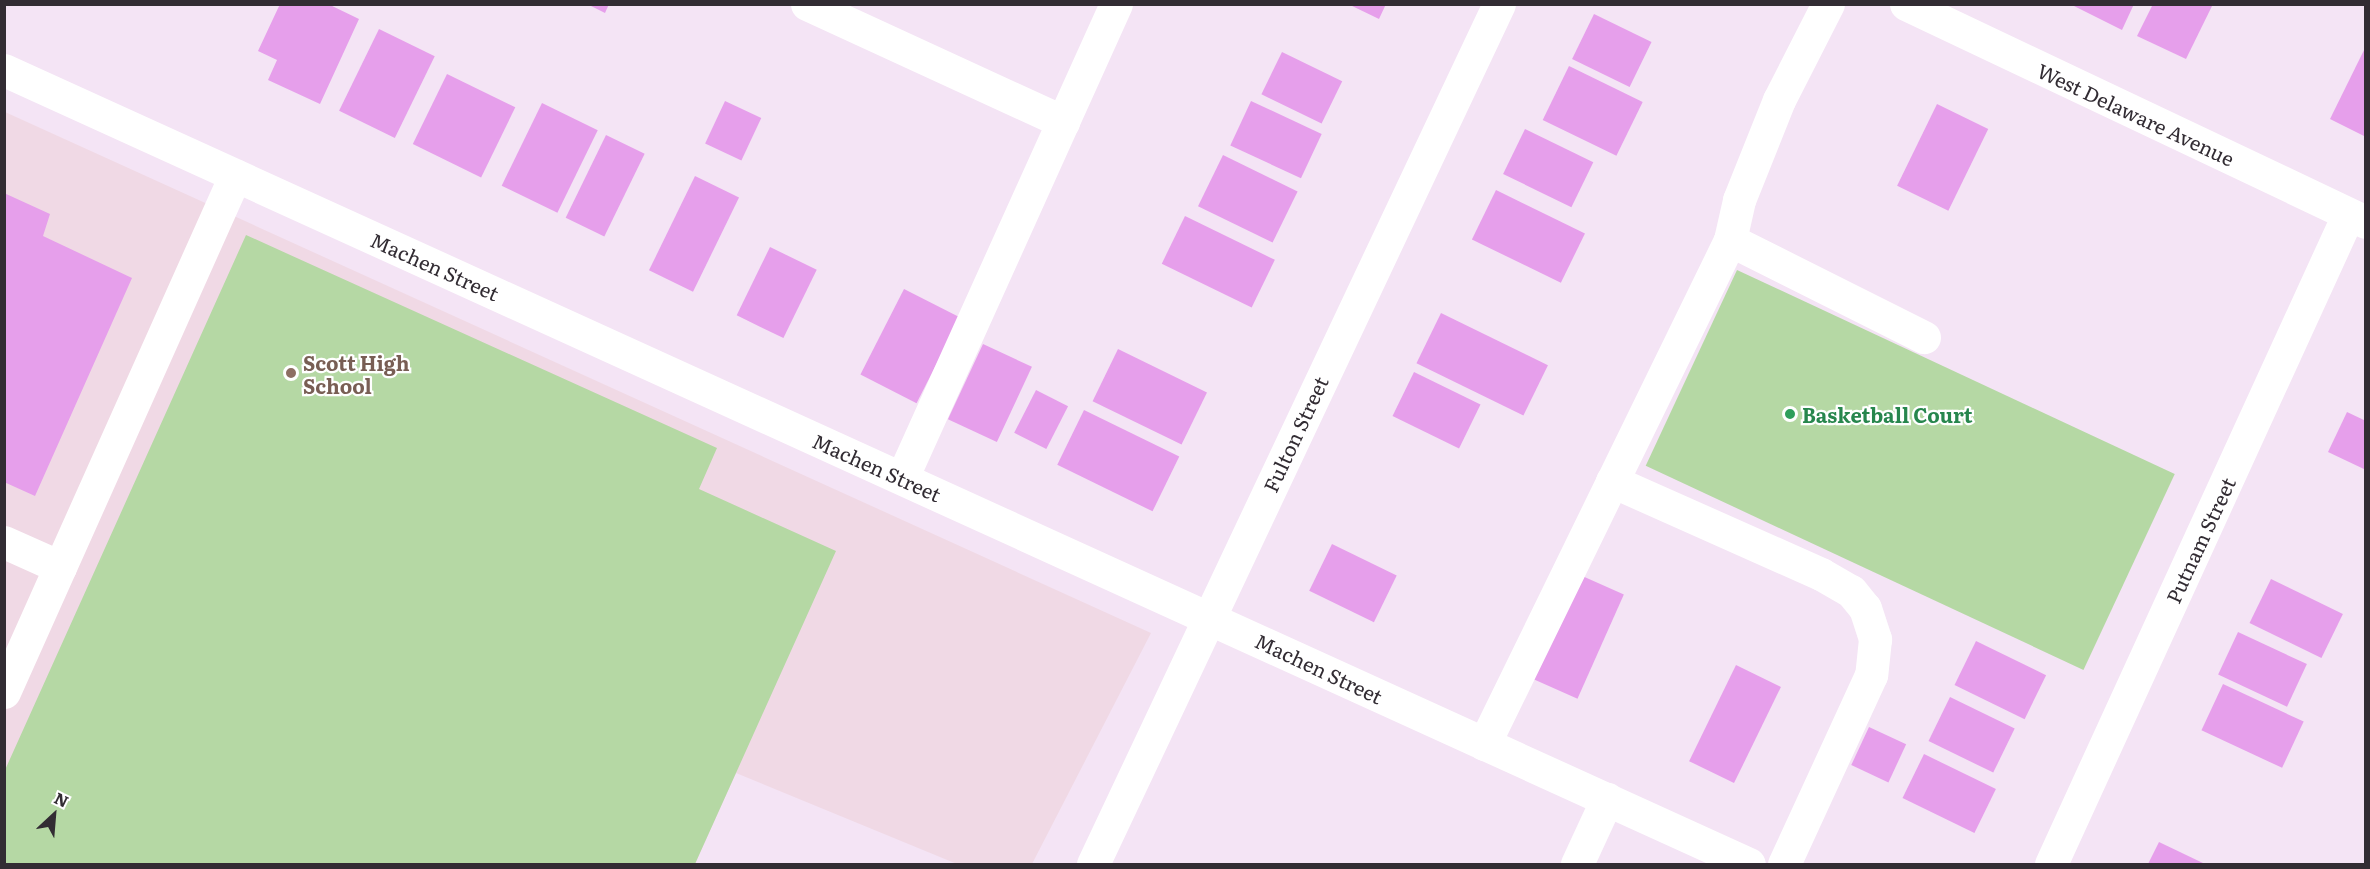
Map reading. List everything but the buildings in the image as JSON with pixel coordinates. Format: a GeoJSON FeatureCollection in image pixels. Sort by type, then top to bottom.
{"type":"FeatureCollection","features":[{"type":"Feature","properties":{"kind":"street"},"geometry":{"type":"LineString","coordinates":[[807,4],[1063,122]]}},
{"type":"Feature","properties":{"kind":"street"},"geometry":{"type":"LineString","coordinates":[[902,478],[1116,4]]}},
{"type":"Feature","properties":{"kind":"street","name":"Fulton Street"},"geometry":{"type":"LineString","coordinates":[[1093,864],[1499,4]]}},
{"type":"Feature","properties":{"kind":"street"},"geometry":{"type":"LineString","coordinates":[[1484,744],[1730,240],[1739,200],[1779,100],[1828,4]]}},
{"type":"Feature","properties":{"kind":"street","name":"West Delaware Avenue"},"geometry":{"type":"LineString","coordinates":[[1906,4],[2357,218]]}},
{"type":"Feature","properties":{"kind":"street","name":"Machen Street"},"geometry":{"type":"LineString","coordinates":[[4,70],[1749,864]]}},
{"type":"Feature","properties":{"kind":"street"},"geometry":{"type":"LineString","coordinates":[[4,692],[235,175]]}},
{"type":"Feature","properties":{"kind":"street","name":"Putnam Street"},"geometry":{"type":"LineString","coordinates":[[2051,864],[2357,218]]}},
{"type":"Feature","properties":{"kind":"street"},"geometry":{"type":"LineString","coordinates":[[1730,240],[1924,337]]}},
{"type":"Feature","properties":{"kind":"street"},"geometry":{"type":"LineString","coordinates":[[1612,481],[1821,574],[1851,591],[1865,608],[1875,639],[1871,675],[1784,864]]}},
{"type":"Feature","properties":{"kind":"street"},"geometry":{"type":"LineString","coordinates":[[4,542],[60,567]]}},
{"type":"Feature","properties":{"kind":"street"},"geometry":{"type":"LineString","coordinates":[[1577,864],[1607,799]]}},
{"type":"Feature","properties":{"kind":"shaded area","name":"Scott High School"},"geometry":{"type":"Polygon","coordinates":[[[5,112],[1151,633],[1032,864],[957,864],[736,773],[695,864],[5,864],[5,112]]]}},
{"type":"Feature","properties":{"kind":"green space","name":"Scott High School"},"geometry":{"type":"Polygon","coordinates":[[[246,235],[717,448],[699,489],[836,551],[695,864],[5,864],[5,770],[246,235]]]}},
{"type":"Feature","properties":{"kind":"green space"},"geometry":{"type":"Polygon","coordinates":[[[1737,270],[2175,474],[2083,670],[1646,466],[1737,270]]]}},
{"type":"Feature","properties":{"kind":"place","name":"Scott High School"},"geometry":{"type":"Point","coordinates":[291,373]}},
{"type":"Feature","properties":{"kind":"place","name":"Basketball Court"},"geometry":{"type":"Point","coordinates":[1790,414]}}]}
